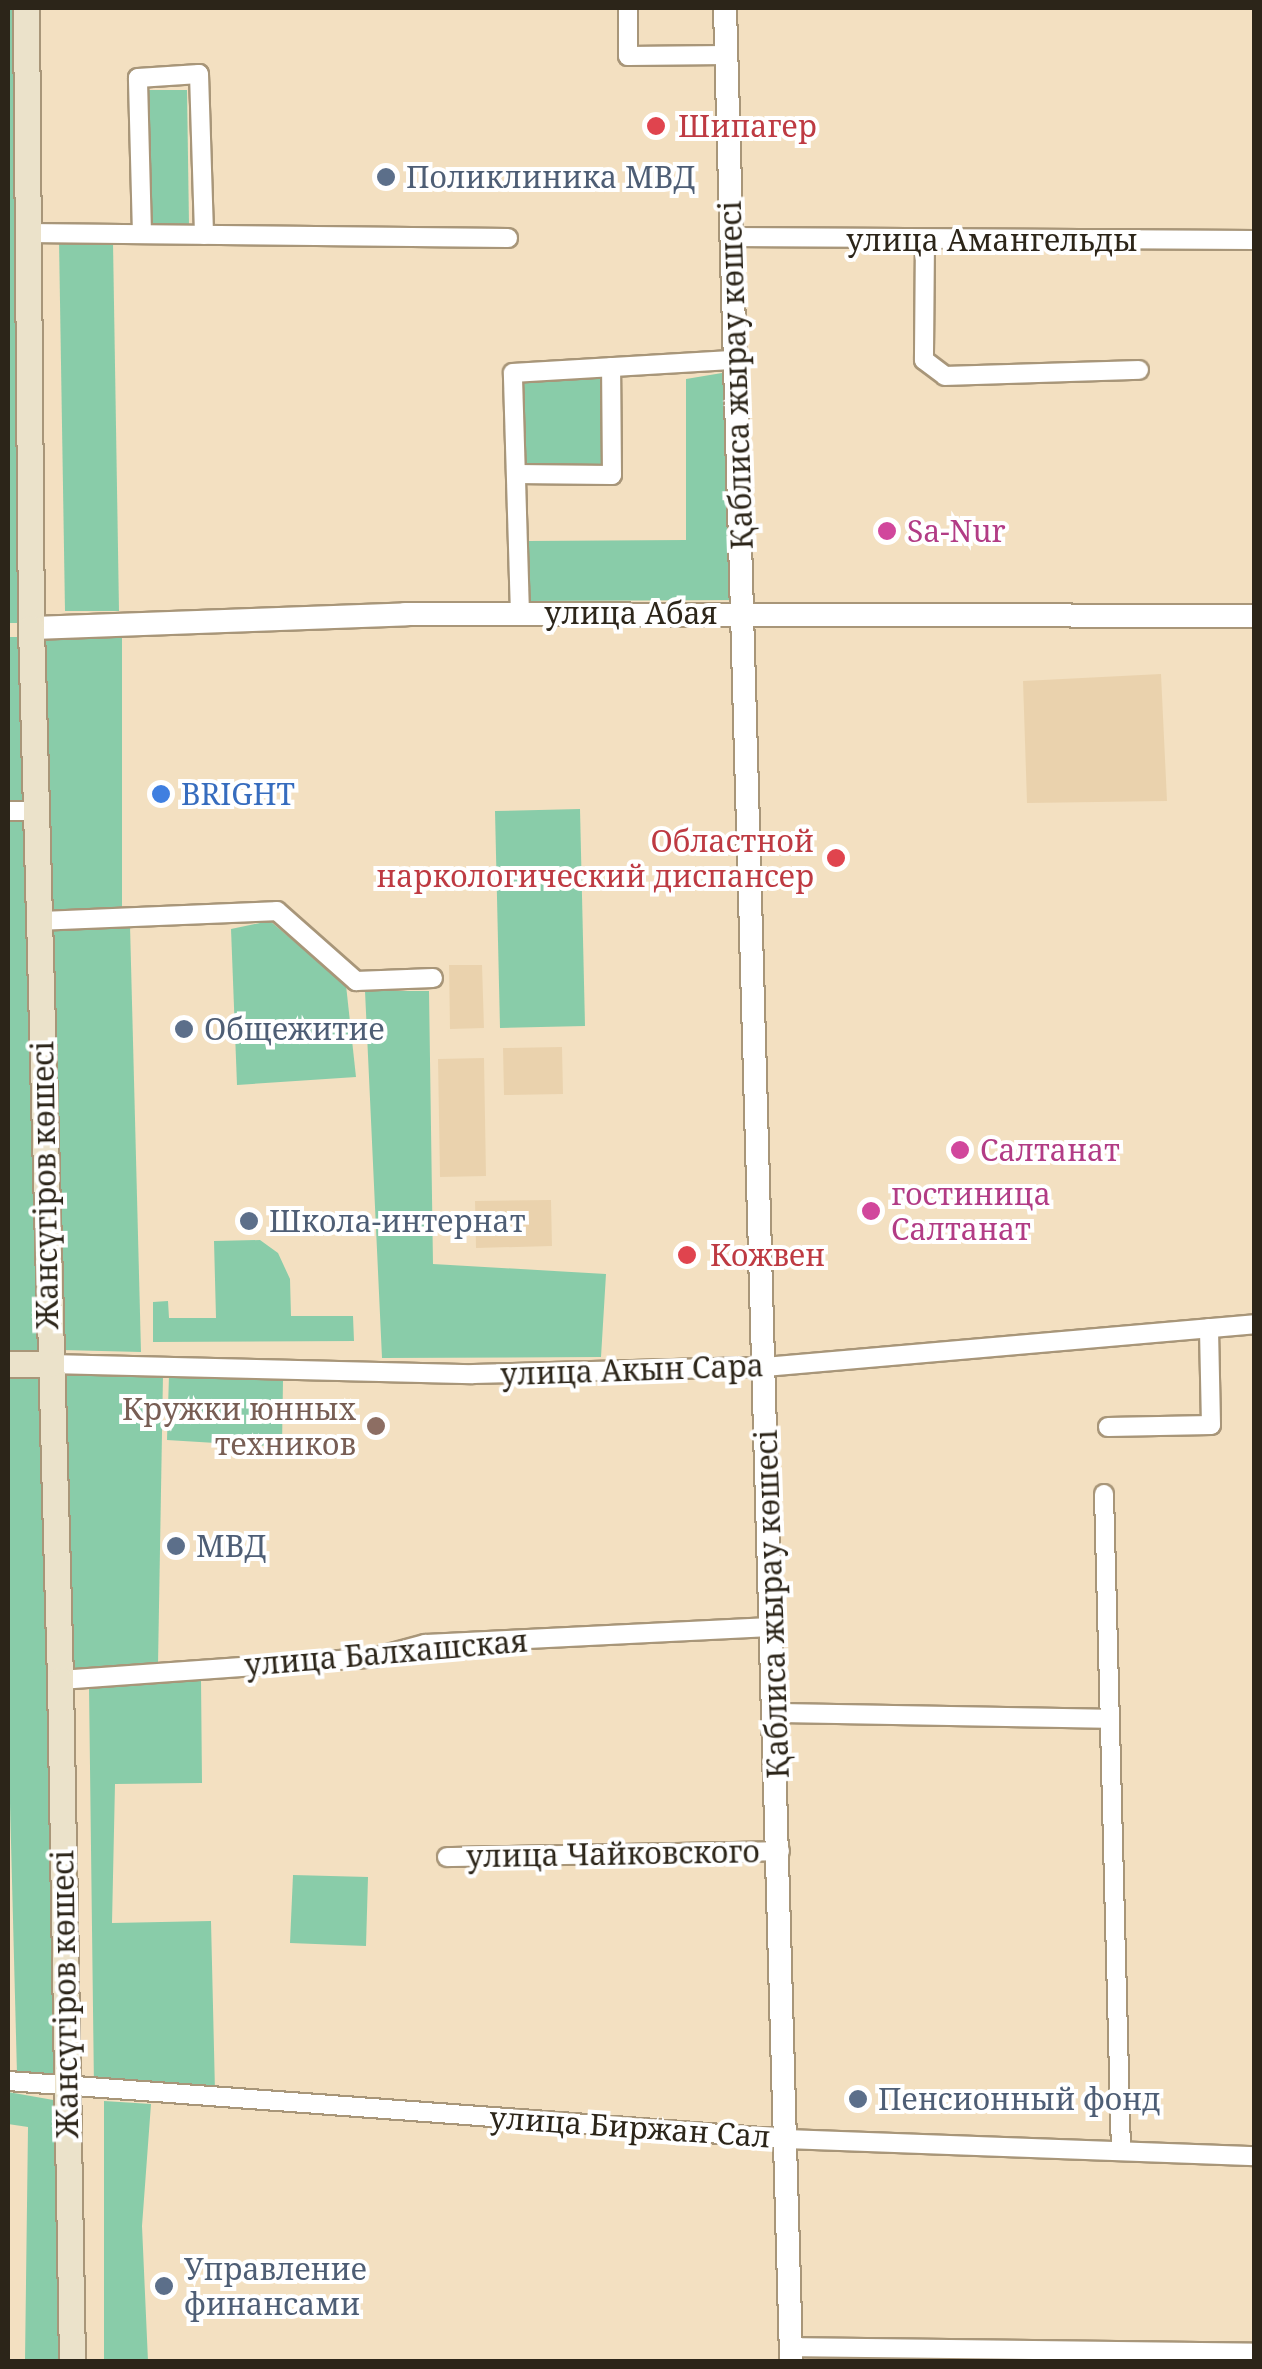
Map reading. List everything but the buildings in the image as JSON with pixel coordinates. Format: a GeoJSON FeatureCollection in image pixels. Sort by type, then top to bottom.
{"type":"FeatureCollection","features":[{"type":"Feature","properties":{"kind":"main road","name":"Жансүгіров көшесі"},"geometry":{"type":"LineString","coordinates":[[26,8],[17,128],[27,233],[20,629],[36,810],[60,1680],[72,2362]]}},
{"type":"Feature","properties":{"kind":"main road","name":"улица Акын Сара"},"geometry":{"type":"LineString","coordinates":[[8,1364],[50,1364]]}},
{"type":"Feature","properties":{"kind":"street"},"geometry":{"type":"LineString","coordinates":[[628,8],[628,56],[726,55]]}},
{"type":"Feature","properties":{"kind":"street","name":"Қаблиса жырау көшесі"},"geometry":{"type":"LineString","coordinates":[[725,8],[780,1851],[791,2354]]}},
{"type":"Feature","properties":{"kind":"street"},"geometry":{"type":"LineString","coordinates":[[142,234],[138,78],[199,74],[204,234]]}},
{"type":"Feature","properties":{"kind":"street"},"geometry":{"type":"LineString","coordinates":[[27,233],[508,238]]}},
{"type":"Feature","properties":{"kind":"street","name":"улица Амангельды"},"geometry":{"type":"LineString","coordinates":[[730,238],[1254,240]]}},
{"type":"Feature","properties":{"kind":"street"},"geometry":{"type":"LineString","coordinates":[[926,239],[924,360],[945,376],[1139,370]]}},
{"type":"Feature","properties":{"kind":"street"},"geometry":{"type":"LineString","coordinates":[[520,614],[513,373],[735,360]]}},
{"type":"Feature","properties":{"kind":"street"},"geometry":{"type":"LineString","coordinates":[[516,474],[612,475],[611,368]]}},
{"type":"Feature","properties":{"kind":"street","name":"улица Абая"},"geometry":{"type":"LineString","coordinates":[[20,629],[520,614],[1254,616]]}},
{"type":"Feature","properties":{"kind":"street"},"geometry":{"type":"LineString","coordinates":[[8,811],[36,810]]}},
{"type":"Feature","properties":{"kind":"street"},"geometry":{"type":"LineString","coordinates":[[38,922],[278,911],[356,980],[433,978]]}},
{"type":"Feature","properties":{"kind":"street","name":"улица Акын Сара"},"geometry":{"type":"LineString","coordinates":[[50,1364],[473,1374],[765,1368],[1254,1324]]}},
{"type":"Feature","properties":{"kind":"street"},"geometry":{"type":"LineString","coordinates":[[1108,1428],[1211,1426],[1209,1328]]}},
{"type":"Feature","properties":{"kind":"street"},"geometry":{"type":"LineString","coordinates":[[1104,1494],[1121,2150]]}},
{"type":"Feature","properties":{"kind":"street","name":"улица Балхашская"},"geometry":{"type":"LineString","coordinates":[[60,1680],[376,1657],[425,1644],[772,1627]]}},
{"type":"Feature","properties":{"kind":"street"},"geometry":{"type":"LineString","coordinates":[[775,1713],[1110,1720]]}},
{"type":"Feature","properties":{"kind":"street","name":"улица Чайковского"},"geometry":{"type":"LineString","coordinates":[[447,1856],[780,1851]]}},
{"type":"Feature","properties":{"kind":"street","name":"улица Биржан Сал"},"geometry":{"type":"LineString","coordinates":[[8,2080],[788,2138],[1254,2156]]}},
{"type":"Feature","properties":{"kind":"street"},"geometry":{"type":"LineString","coordinates":[[791,2354],[1254,2353]]}},
{"type":"Feature","properties":{"kind":"shaded area"},"geometry":{"type":"Polygon","coordinates":[[[1161,674],[1167,801],[1027,803],[1023,681],[1161,674]]]}},
{"type":"Feature","properties":{"kind":"shaded area"},"geometry":{"type":"Polygon","coordinates":[[[449,965],[482,965],[484,1028],[450,1029],[449,965]]]}},
{"type":"Feature","properties":{"kind":"shaded area"},"geometry":{"type":"Polygon","coordinates":[[[562,1047],[563,1094],[504,1095],[503,1048],[562,1047]]]}},
{"type":"Feature","properties":{"kind":"shaded area"},"geometry":{"type":"Polygon","coordinates":[[[484,1058],[486,1176],[440,1177],[438,1059],[484,1058]]]}},
{"type":"Feature","properties":{"kind":"shaded area"},"geometry":{"type":"Polygon","coordinates":[[[551,1200],[552,1246],[476,1248],[475,1201],[551,1200]]]}},
{"type":"Feature","properties":{"kind":"green space"},"geometry":{"type":"Polygon","coordinates":[[[8,8],[21,8],[25,623],[8,623],[8,8]]]}},
{"type":"Feature","properties":{"kind":"green space"},"geometry":{"type":"Polygon","coordinates":[[[146,90],[187,90],[189,225],[148,225],[146,90]]]}},
{"type":"Feature","properties":{"kind":"green space"},"geometry":{"type":"Polygon","coordinates":[[[59,240],[113,242],[119,611],[65,611],[59,240]]]}},
{"type":"Feature","properties":{"kind":"green space"},"geometry":{"type":"Polygon","coordinates":[[[728,372],[737,600],[530,601],[528,541],[686,540],[686,379],[728,372]]]}},
{"type":"Feature","properties":{"kind":"green space"},"geometry":{"type":"Polygon","coordinates":[[[603,376],[603,467],[524,469],[520,380],[603,376]]]}},
{"type":"Feature","properties":{"kind":"green space"},"geometry":{"type":"Polygon","coordinates":[[[122,636],[122,909],[46,914],[40,638],[122,636]]]}},
{"type":"Feature","properties":{"kind":"green space"},"geometry":{"type":"Polygon","coordinates":[[[8,637],[24,637],[41,1357],[8,1357],[8,637]]]}},
{"type":"Feature","properties":{"kind":"green space"},"geometry":{"type":"Polygon","coordinates":[[[580,809],[585,1026],[500,1028],[495,811],[580,809]]]}},
{"type":"Feature","properties":{"kind":"green space"},"geometry":{"type":"Polygon","coordinates":[[[270,921],[346,985],[356,1077],[237,1085],[231,929],[270,921]]]}},
{"type":"Feature","properties":{"kind":"green space"},"geometry":{"type":"Polygon","coordinates":[[[130,925],[141,1352],[62,1350],[51,929],[130,925]]]}},
{"type":"Feature","properties":{"kind":"green space"},"geometry":{"type":"Polygon","coordinates":[[[365,991],[429,991],[433,1264],[606,1274],[601,1357],[382,1358],[365,991]]]}},
{"type":"Feature","properties":{"kind":"green space"},"geometry":{"type":"Polygon","coordinates":[[[260,1240],[278,1253],[290,1279],[291,1316],[353,1316],[354,1341],[153,1342],[153,1302],[168,1301],[169,1318],[216,1318],[214,1241],[260,1240]]]}},
{"type":"Feature","properties":{"kind":"green space"},"geometry":{"type":"Polygon","coordinates":[[[8,1368],[44,1369],[61,2078],[17,2074],[8,1726],[8,1368]]]}},
{"type":"Feature","properties":{"kind":"green space"},"geometry":{"type":"Polygon","coordinates":[[[58,1371],[163,1375],[158,1665],[66,1673],[58,1371]]]}},
{"type":"Feature","properties":{"kind":"green space"},"geometry":{"type":"Polygon","coordinates":[[[169,1375],[283,1380],[282,1447],[167,1440],[169,1375]]]}},
{"type":"Feature","properties":{"kind":"green space"},"geometry":{"type":"Polygon","coordinates":[[[201,1679],[202,1783],[115,1784],[112,1923],[211,1921],[215,2092],[94,2089],[89,1687],[201,1679]]]}},
{"type":"Feature","properties":{"kind":"green space"},"geometry":{"type":"Polygon","coordinates":[[[293,1875],[368,1877],[366,1946],[290,1943],[293,1875]]]}},
{"type":"Feature","properties":{"kind":"green space"},"geometry":{"type":"Polygon","coordinates":[[[8,2092],[59,2101],[64,2361],[25,2361],[28,2127],[8,2124],[8,2092]]]}},
{"type":"Feature","properties":{"kind":"green space"},"geometry":{"type":"Polygon","coordinates":[[[104,2101],[151,2104],[142,2226],[148,2361],[104,2361],[104,2101]]]}},
{"type":"Feature","properties":{"kind":"place","name":"Шипагер"},"geometry":{"type":"Point","coordinates":[656,126]}},
{"type":"Feature","properties":{"kind":"place","name":"Поликлиника МВД"},"geometry":{"type":"Point","coordinates":[386,177]}},
{"type":"Feature","properties":{"kind":"place","name":"Sa-Nur"},"geometry":{"type":"Point","coordinates":[887,531]}},
{"type":"Feature","properties":{"kind":"place","name":"BRIGHT"},"geometry":{"type":"Point","coordinates":[161,794]}},
{"type":"Feature","properties":{"kind":"place","name":"Областной наркологический диспансер"},"geometry":{"type":"Point","coordinates":[836,858]}},
{"type":"Feature","properties":{"kind":"place","name":"Общежитие"},"geometry":{"type":"Point","coordinates":[184,1029]}},
{"type":"Feature","properties":{"kind":"place","name":"Салтанат"},"geometry":{"type":"Point","coordinates":[960,1150]}},
{"type":"Feature","properties":{"kind":"place","name":"гостиница Салтанат"},"geometry":{"type":"Point","coordinates":[871,1211]}},
{"type":"Feature","properties":{"kind":"place","name":"Школа-интернат"},"geometry":{"type":"Point","coordinates":[249,1221]}},
{"type":"Feature","properties":{"kind":"place","name":"Кожвен"},"geometry":{"type":"Point","coordinates":[687,1255]}},
{"type":"Feature","properties":{"kind":"place","name":"Кружки юнных техников"},"geometry":{"type":"Point","coordinates":[376,1426]}},
{"type":"Feature","properties":{"kind":"place","name":"МВД"},"geometry":{"type":"Point","coordinates":[176,1546]}},
{"type":"Feature","properties":{"kind":"place","name":"Пенсионный фонд"},"geometry":{"type":"Point","coordinates":[858,2099]}},
{"type":"Feature","properties":{"kind":"place","name":"Управление финансами"},"geometry":{"type":"Point","coordinates":[164,2286]}}]}
